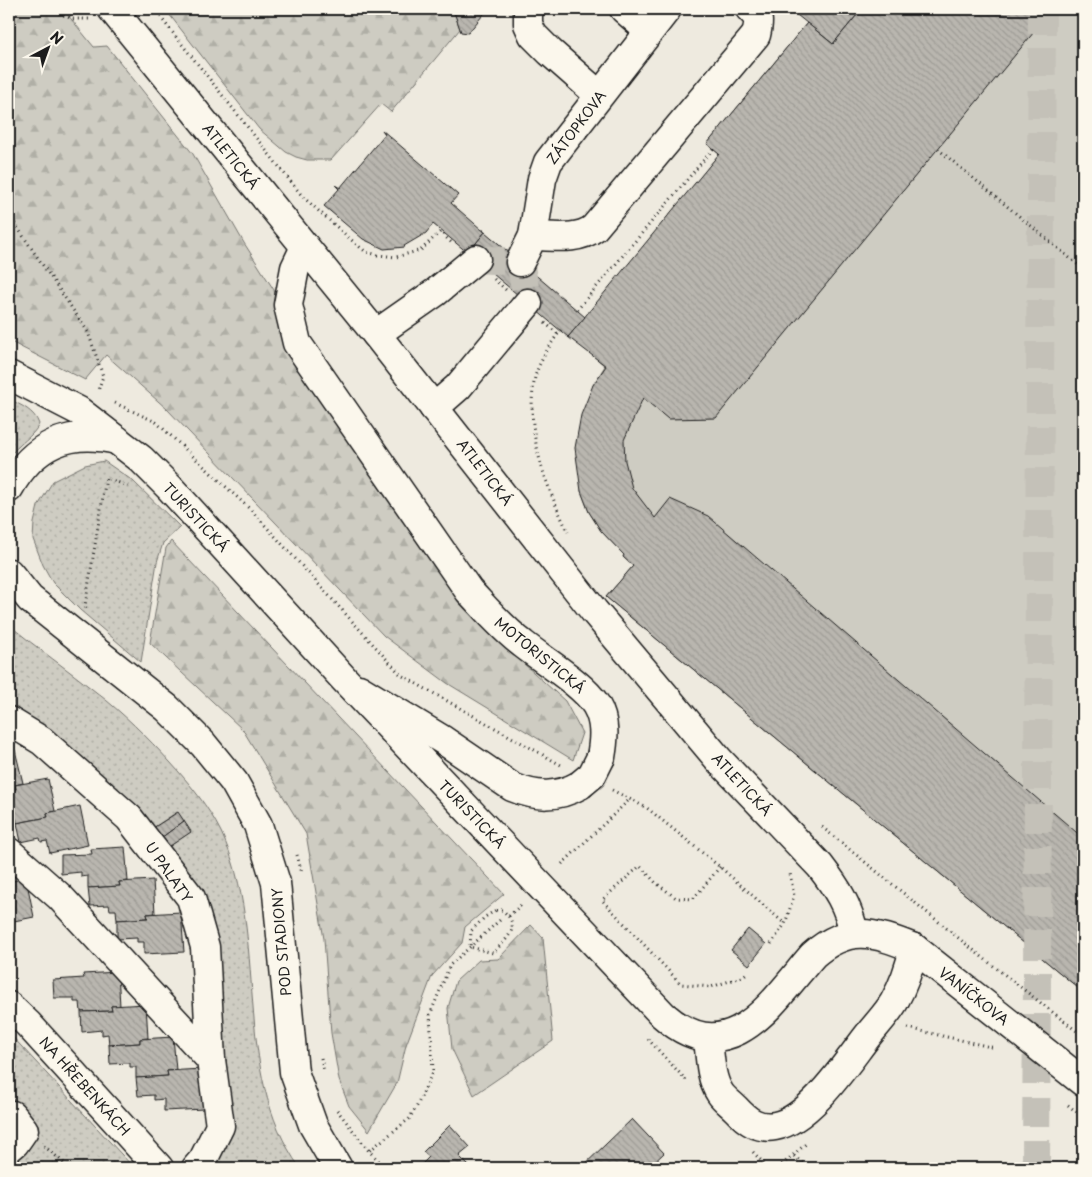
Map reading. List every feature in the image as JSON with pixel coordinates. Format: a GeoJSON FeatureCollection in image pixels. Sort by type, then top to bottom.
{"type":"FeatureCollection","features":[{"type":"Feature","properties":{"kind":"street"},"geometry":{"type":"LineString","coordinates":[[530,9],[528,12],[528,24],[533,35],[599,95]]}},
{"type":"Feature","properties":{"kind":"street"},"geometry":{"type":"LineString","coordinates":[[624,9],[649,31]]}},
{"type":"Feature","properties":{"kind":"street","name":"ZÁTOPKOVA"},"geometry":{"type":"LineString","coordinates":[[520,262],[533,236],[542,179],[548,162],[667,9]]}},
{"type":"Feature","properties":{"kind":"street"},"geometry":{"type":"LineString","coordinates":[[533,236],[576,236],[586,234],[594,228],[756,35],[758,23],[756,14],[750,9]]}},
{"type":"Feature","properties":{"kind":"street","name":"ATLETICKÁ"},"geometry":{"type":"LineString","coordinates":[[116,14],[376,334],[594,611],[712,752],[820,866],[845,902],[854,933]]}},
{"type":"Feature","properties":{"kind":"street","name":"MOTORISTICKÁ"},"geometry":{"type":"LineString","coordinates":[[305,248],[295,268],[288,305],[297,343],[469,591],[492,616],[522,643],[588,694],[602,720],[604,732],[601,757],[592,775],[570,790],[550,796],[524,792],[512,787],[443,740],[344,679]]}},
{"type":"Feature","properties":{"kind":"street"},"geometry":{"type":"LineString","coordinates":[[376,334],[436,292],[475,260]]}},
{"type":"Feature","properties":{"kind":"street"},"geometry":{"type":"LineString","coordinates":[[434,408],[458,387],[527,304]]}},
{"type":"Feature","properties":{"kind":"street"},"geometry":{"type":"LineString","coordinates":[[9,375],[79,410],[117,440]]}},
{"type":"Feature","properties":{"kind":"street"},"geometry":{"type":"LineString","coordinates":[[9,488],[24,465],[35,454],[61,440],[75,436],[89,436],[117,440]]}},
{"type":"Feature","properties":{"kind":"street","name":"TURISTICKÁ"},"geometry":{"type":"LineString","coordinates":[[117,440],[141,459],[170,488],[344,679],[662,1015],[674,1025],[687,1032],[708,1038],[731,1034],[752,1024],[813,955],[833,940],[854,933]]}},
{"type":"Feature","properties":{"kind":"street","name":"POD STADIONY"},"geometry":{"type":"LineString","coordinates":[[9,573],[30,599],[167,708],[203,744],[234,782],[258,825],[276,883],[294,1072],[312,1125],[338,1168]]}},
{"type":"Feature","properties":{"kind":"street","name":"U PALATY"},"geometry":{"type":"LineString","coordinates":[[9,721],[42,742],[129,818],[191,898],[205,946],[211,1060],[220,1126],[203,1160],[196,1168]]}},
{"type":"Feature","properties":{"kind":"street"},"geometry":{"type":"LineString","coordinates":[[9,852],[60,897],[211,1060]]}},
{"type":"Feature","properties":{"kind":"street","name":"VANÍČKOVA"},"geometry":{"type":"LineString","coordinates":[[854,933],[888,938],[914,948],[1083,1082]]}},
{"type":"Feature","properties":{"kind":"street"},"geometry":{"type":"LineString","coordinates":[[708,1038],[710,1062],[720,1092],[745,1119],[766,1127],[777,1126],[803,1112],[824,1092],[894,1002],[910,964],[914,948]]}},
{"type":"Feature","properties":{"kind":"street","name":"NA HŘEBENKÁCH"},"geometry":{"type":"LineString","coordinates":[[9,1006],[28,1024],[159,1168]]}},
{"type":"Feature","properties":{"kind":"path"},"geometry":{"type":"LineString","coordinates":[[50,9],[72,19],[116,14]]}},
{"type":"Feature","properties":{"kind":"path"},"geometry":{"type":"LineString","coordinates":[[62,9],[72,19]]}},
{"type":"Feature","properties":{"kind":"path"},"geometry":{"type":"LineString","coordinates":[[154,9],[303,197],[366,252],[378,256],[396,257],[421,250],[440,232],[559,332],[552,341],[535,376],[532,420],[539,459],[559,514],[572,540]]}},
{"type":"Feature","properties":{"kind":"path"},"geometry":{"type":"LineString","coordinates":[[577,310],[714,149]]}},
{"type":"Feature","properties":{"kind":"path"},"geometry":{"type":"LineString","coordinates":[[938,149],[1083,269]]}},
{"type":"Feature","properties":{"kind":"path"},"geometry":{"type":"LineString","coordinates":[[9,215],[88,332],[103,376],[97,394]]}},
{"type":"Feature","properties":{"kind":"path"},"geometry":{"type":"LineString","coordinates":[[114,402],[156,422],[252,511],[401,675],[583,780],[647,808],[720,867],[785,924]]}},
{"type":"Feature","properties":{"kind":"path"},"geometry":{"type":"LineString","coordinates":[[92,612],[85,606],[106,478],[127,484],[134,492]]}},
{"type":"Feature","properties":{"kind":"path"},"geometry":{"type":"LineString","coordinates":[[562,864],[630,799]]}},
{"type":"Feature","properties":{"kind":"path"},"geometry":{"type":"LineString","coordinates":[[818,824],[1083,1036]]}},
{"type":"Feature","properties":{"kind":"path"},"geometry":{"type":"LineString","coordinates":[[296,850],[302,867],[303,877]]}},
{"type":"Feature","properties":{"kind":"path"},"geometry":{"type":"LineString","coordinates":[[720,867],[693,900],[676,898],[656,883],[640,866],[602,900],[681,984],[711,987],[742,977],[747,973]]}},
{"type":"Feature","properties":{"kind":"path"},"geometry":{"type":"LineString","coordinates":[[509,916],[522,904],[516,896]]}},
{"type":"Feature","properties":{"kind":"path"},"geometry":{"type":"LineString","coordinates":[[496,910],[502,910],[509,916],[512,921],[511,932],[493,953],[470,948],[471,931],[485,916],[496,910]]}},
{"type":"Feature","properties":{"kind":"path"},"geometry":{"type":"LineString","coordinates":[[369,1151],[409,1119],[417,1106],[432,1071],[430,1015],[450,965],[500,920]]}},
{"type":"Feature","properties":{"kind":"path"},"geometry":{"type":"LineString","coordinates":[[907,1028],[995,1048]]}},
{"type":"Feature","properties":{"kind":"path"},"geometry":{"type":"LineString","coordinates":[[320,1054],[324,1072]]}},
{"type":"Feature","properties":{"kind":"path"},"geometry":{"type":"LineString","coordinates":[[336,1108],[369,1151],[386,1168]]}},
{"type":"Feature","properties":{"kind":"path"},"geometry":{"type":"LineString","coordinates":[[14,1131],[70,1168]]}},
{"type":"Feature","properties":{"kind":"path"},"geometry":{"type":"LineString","coordinates":[[778,1168],[794,1156],[812,1138]]}},
{"type":"Feature","properties":{"kind":"path"},"geometry":{"type":"LineString","coordinates":[[794,1156],[808,1168]]}},
{"type":"Feature","properties":{"kind":"green space"},"geometry":{"type":"Polygon","coordinates":[[[9,9],[63,9],[94,47],[107,46],[193,154],[244,243],[274,290],[285,343],[481,625],[565,701],[582,733],[573,760],[447,683],[384,636],[167,409],[106,355],[85,380],[9,341],[9,9]]]}},
{"type":"Feature","properties":{"kind":"green space"},"geometry":{"type":"Polygon","coordinates":[[[165,9],[453,9],[460,29],[391,112],[381,104],[331,160],[307,160],[286,152],[259,129],[165,9]]]}},
{"type":"Feature","properties":{"kind":"green space"},"geometry":{"type":"Polygon","coordinates":[[[862,9],[1083,9],[1083,992],[606,597],[633,566],[601,531],[589,512],[581,491],[593,385],[605,366],[571,337],[719,154],[707,144],[807,23],[833,44],[862,9]]]}},
{"type":"Feature","properties":{"kind":"green space"},"geometry":{"type":"Polygon","coordinates":[[[9,399],[31,412],[39,424],[34,432],[9,457],[9,399]]]}},
{"type":"Feature","properties":{"kind":"green space"},"geometry":{"type":"Polygon","coordinates":[[[104,461],[133,481],[180,527],[163,543],[157,562],[141,662],[80,610],[53,583],[43,565],[33,539],[38,506],[53,481],[85,465],[104,461]]]}},
{"type":"Feature","properties":{"kind":"green space"},"geometry":{"type":"Polygon","coordinates":[[[171,541],[504,894],[465,927],[462,943],[432,976],[406,1045],[397,1083],[369,1131],[349,1106],[339,1080],[331,1033],[324,939],[306,834],[243,730],[150,643],[166,548],[171,541]]]}},
{"type":"Feature","properties":{"kind":"green space"},"geometry":{"type":"Polygon","coordinates":[[[9,625],[116,708],[185,779],[216,822],[236,873],[244,915],[257,1046],[265,1088],[278,1129],[300,1168],[212,1168],[212,937],[167,848],[191,831],[177,812],[153,828],[9,713],[9,625]]]}},
{"type":"Feature","properties":{"kind":"green space"},"geometry":{"type":"Polygon","coordinates":[[[531,925],[543,938],[553,1041],[474,1095],[452,1049],[448,1008],[456,981],[479,960],[498,959],[531,925]]]}},
{"type":"Feature","properties":{"kind":"green space"},"geometry":{"type":"Polygon","coordinates":[[[9,1033],[134,1168],[9,1168],[9,1033]]]}},
{"type":"Feature","properties":{"kind":"building"},"geometry":{"type":"Polygon","coordinates":[[[453,9],[488,9],[468,33],[461,32],[453,9]]]}},
{"type":"Feature","properties":{"kind":"building"},"geometry":{"type":"Polygon","coordinates":[[[782,9],[862,9],[833,44],[792,11],[789,15],[782,9]]]}},
{"type":"Feature","properties":{"kind":"building"},"geometry":{"type":"Polygon","coordinates":[[[862,9],[1053,9],[716,418],[668,419],[643,398],[624,440],[625,461],[632,488],[655,518],[670,499],[708,516],[1083,838],[1083,992],[606,597],[633,566],[601,531],[589,512],[581,491],[575,448],[581,415],[593,385],[606,366],[568,337],[719,154],[707,144],[807,23],[833,44],[862,9]]]}},
{"type":"Feature","properties":{"kind":"building"},"geometry":{"type":"Polygon","coordinates":[[[382,130],[458,195],[451,203],[484,230],[485,232],[468,253],[433,224],[426,233],[405,247],[384,249],[363,239],[324,206],[339,189],[335,185],[340,188],[385,134],[382,130]]]}},
{"type":"Feature","properties":{"kind":"building"},"geometry":{"type":"Polygon","coordinates":[[[485,232],[585,317],[568,337],[468,253],[485,232]]]}},
{"type":"Feature","properties":{"kind":"building"},"geometry":{"type":"Polygon","coordinates":[[[15,750],[23,783],[15,785],[16,789],[9,791],[9,751],[15,750]]]}},
{"type":"Feature","properties":{"kind":"building"},"geometry":{"type":"Polygon","coordinates":[[[48,779],[55,811],[47,813],[48,817],[17,823],[14,813],[9,814],[9,791],[16,789],[15,785],[48,779]]]}},
{"type":"Feature","properties":{"kind":"building"},"geometry":{"type":"Polygon","coordinates":[[[80,806],[88,845],[50,853],[47,841],[41,842],[40,838],[21,842],[17,823],[48,817],[47,813],[80,806]]]}},
{"type":"Feature","properties":{"kind":"building"},"geometry":{"type":"Polygon","coordinates":[[[178,812],[184,821],[157,841],[153,828],[178,812]]]}},
{"type":"Feature","properties":{"kind":"building"},"geometry":{"type":"Polygon","coordinates":[[[184,821],[191,832],[167,848],[157,841],[184,821]]]}},
{"type":"Feature","properties":{"kind":"building"},"geometry":{"type":"Polygon","coordinates":[[[125,847],[128,881],[119,882],[120,886],[88,888],[88,876],[81,877],[81,872],[61,874],[61,855],[92,854],[91,849],[125,847]]]}},
{"type":"Feature","properties":{"kind":"building"},"geometry":{"type":"Polygon","coordinates":[[[26,878],[34,917],[9,922],[9,882],[26,878]]]}},
{"type":"Feature","properties":{"kind":"building"},"geometry":{"type":"Polygon","coordinates":[[[153,880],[155,913],[147,914],[148,918],[117,920],[116,910],[110,910],[109,905],[90,906],[88,888],[120,886],[119,882],[153,880]]]}},
{"type":"Feature","properties":{"kind":"building"},"geometry":{"type":"Polygon","coordinates":[[[181,912],[184,952],[144,954],[144,942],[137,942],[137,938],[117,939],[117,920],[148,918],[147,914],[181,912]]]}},
{"type":"Feature","properties":{"kind":"building"},"geometry":{"type":"Polygon","coordinates":[[[748,929],[766,944],[749,965],[731,950],[748,929]]]}},
{"type":"Feature","properties":{"kind":"building"},"geometry":{"type":"Polygon","coordinates":[[[118,972],[120,1006],[111,1006],[112,1011],[81,1012],[80,1002],[74,1002],[74,998],[54,998],[53,980],[84,978],[83,974],[118,972]]]}},
{"type":"Feature","properties":{"kind":"building"},"geometry":{"type":"Polygon","coordinates":[[[146,1004],[148,1038],[140,1039],[140,1043],[109,1045],[108,1034],[102,1035],[102,1030],[82,1032],[81,1012],[112,1011],[111,1006],[146,1004]]]}},
{"type":"Feature","properties":{"kind":"building"},"geometry":{"type":"Polygon","coordinates":[[[173,1037],[176,1070],[167,1071],[168,1076],[136,1078],[136,1067],[130,1067],[130,1063],[110,1064],[109,1045],[140,1043],[140,1039],[173,1037]]]}},
{"type":"Feature","properties":{"kind":"building"},"geometry":{"type":"Polygon","coordinates":[[[202,1069],[204,1109],[164,1111],[164,1099],[154,1100],[154,1095],[138,1096],[136,1078],[168,1076],[167,1071],[202,1069]]]}},
{"type":"Feature","properties":{"kind":"building"},"geometry":{"type":"Polygon","coordinates":[[[632,1119],[664,1153],[649,1167],[581,1168],[632,1119]]]}},
{"type":"Feature","properties":{"kind":"building"},"geometry":{"type":"Polygon","coordinates":[[[450,1125],[470,1147],[459,1156],[471,1168],[423,1168],[420,1166],[429,1157],[423,1152],[450,1125]]]}},
{"type":"Feature","properties":{"kind":"tunnel"},"geometry":{"type":"LineString","coordinates":[[1036,1168],[1042,9]]}},
{"type":"Feature","properties":{"kind":"tunnel"},"geometry":{"type":"LineString","coordinates":[[476,259],[520,262],[528,303]]}}]}
